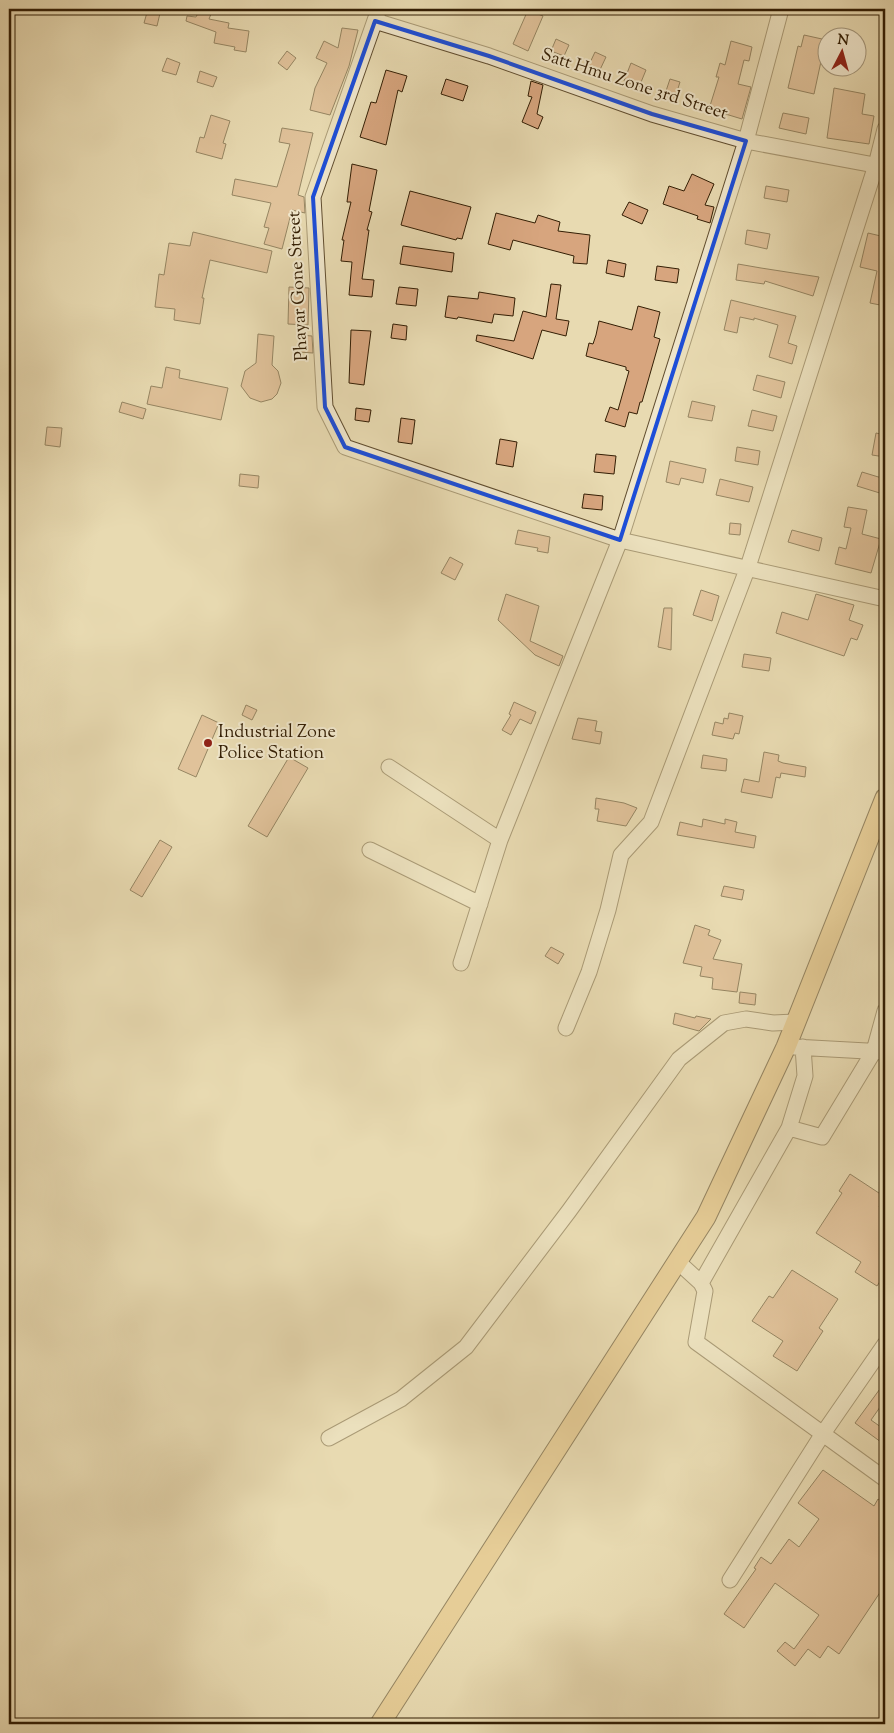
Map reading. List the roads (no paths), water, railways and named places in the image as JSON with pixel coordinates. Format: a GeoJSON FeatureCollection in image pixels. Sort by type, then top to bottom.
{"type":"FeatureCollection","features":[{"type":"Feature","properties":{"kind":"main road"},"geometry":{"type":"LineString","coordinates":[[380,1724],[706,1217],[794,1047],[795,1022],[885,798]]}},
{"type":"Feature","properties":{"kind":"street"},"geometry":{"type":"LineString","coordinates":[[461,964],[500,840],[620,540],[746,141],[780,9]]}},
{"type":"Feature","properties":{"kind":"street","name":"Satt Hmu Zone 3rd Street"},"geometry":{"type":"LineString","coordinates":[[377,15],[652,114],[746,141],[881,166]]}},
{"type":"Feature","properties":{"kind":"street","name":"Phayar Gone Street"},"geometry":{"type":"LineString","coordinates":[[377,15],[313,197],[325,407],[345,447],[620,540],[885,599]]}},
{"type":"Feature","properties":{"kind":"street"},"geometry":{"type":"LineString","coordinates":[[566,1028],[589,972],[608,910],[621,855],[650,822],[748,567],[881,166],[885,129]]}},
{"type":"Feature","properties":{"kind":"street"},"geometry":{"type":"LineString","coordinates":[[389,768],[500,840]]}},
{"type":"Feature","properties":{"kind":"street"},"geometry":{"type":"LineString","coordinates":[[370,850],[480,904]]}},
{"type":"Feature","properties":{"kind":"street"},"geometry":{"type":"LineString","coordinates":[[789,1128],[822,1137],[880,1051],[885,1011]]}},
{"type":"Feature","properties":{"kind":"street"},"geometry":{"type":"LineString","coordinates":[[329,1438],[401,1399],[466,1347],[575,1203],[679,1060],[724,1023],[746,1019],[772,1023],[795,1022]]}},
{"type":"Feature","properties":{"kind":"street"},"geometry":{"type":"LineString","coordinates":[[701,1283],[789,1128],[804,1076],[794,1047],[880,1051]]}},
{"type":"Feature","properties":{"kind":"street"},"geometry":{"type":"LineString","coordinates":[[677,1261],[701,1283],[705,1290],[696,1342],[885,1479]]}},
{"type":"Feature","properties":{"kind":"street"},"geometry":{"type":"LineString","coordinates":[[730,1580],[822,1435],[885,1344]]}},
{"type":"Feature","properties":{"kind":"place","name":"Industrial Zone Police Station"},"geometry":{"type":"Point","coordinates":[208,743]}}]}
